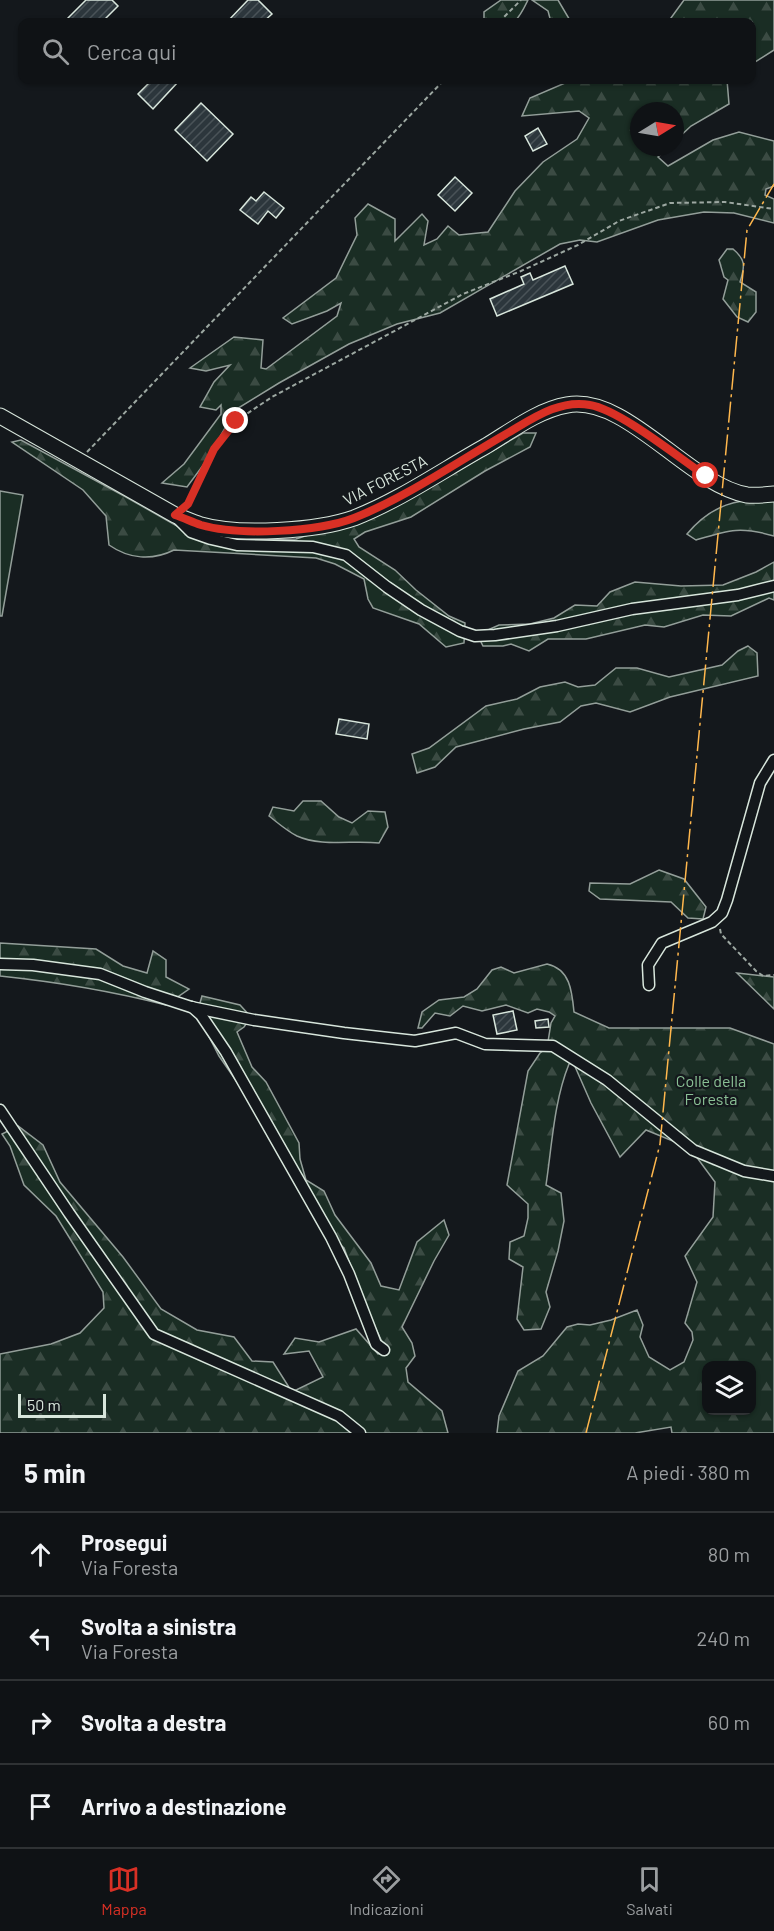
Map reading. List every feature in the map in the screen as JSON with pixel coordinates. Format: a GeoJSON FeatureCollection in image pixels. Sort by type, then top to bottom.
{"type":"FeatureCollection","features":[{"type":"Feature","properties":{"kind":"main road","name":"VIA FORESTA"},"geometry":{"type":"LineString","coordinates":[[0,416],[175,515],[202,525],[226,529],[272,530],[323,527],[354,518],[390,501],[538,415],[566,405],[579,404],[592,405],[623,419],[706,476],[730,489],[747,495],[774,494]]}},
{"type":"Feature","properties":{"kind":"street"},"geometry":{"type":"LineString","coordinates":[[175,515],[191,532],[211,539],[237,545],[313,547],[346,555],[421,610],[460,631],[475,636],[556,627],[632,609],[738,595],[774,586]]}},
{"type":"Feature","properties":{"kind":"street"},"geometry":{"type":"LineString","coordinates":[[649,985],[648,965],[662,943],[722,913],[760,783],[774,760]]}},
{"type":"Feature","properties":{"kind":"street"},"geometry":{"type":"LineString","coordinates":[[0,964],[33,965],[100,974],[191,1007],[254,1020],[415,1041],[456,1033],[485,1044],[553,1046],[607,1080],[693,1150],[744,1171],[774,1176]]}},
{"type":"Feature","properties":{"kind":"street"},"geometry":{"type":"LineString","coordinates":[[191,1007],[201,1015],[226,1052],[288,1161],[349,1274],[376,1344],[384,1350]]}},
{"type":"Feature","properties":{"kind":"street"},"geometry":{"type":"LineString","coordinates":[[0,1110],[154,1334],[339,1416],[360,1433]]}},
{"type":"Feature","properties":{"kind":"path"},"geometry":{"type":"LineString","coordinates":[[503,18],[521,0]]}},
{"type":"Feature","properties":{"kind":"path"},"geometry":{"type":"LineString","coordinates":[[78,459],[98,442],[440,84]]}},
{"type":"Feature","properties":{"kind":"path"},"geometry":{"type":"LineString","coordinates":[[175,515],[188,504],[214,449],[236,421],[282,392],[463,294],[578,245],[619,221],[670,202],[725,202],[774,209]]}},
{"type":"Feature","properties":{"kind":"path"},"geometry":{"type":"LineString","coordinates":[[716,918],[721,934],[756,971],[763,976],[774,975]]}},
{"type":"Feature","properties":{"kind":"green space"},"geometry":{"type":"Polygon","coordinates":[[[501,0],[528,0],[518,18],[484,18],[484,12],[501,0]]]}},
{"type":"Feature","properties":{"kind":"green space"},"geometry":{"type":"Polygon","coordinates":[[[532,0],[558,0],[569,18],[550,18],[548,11],[532,0]]]}},
{"type":"Feature","properties":{"kind":"green space"},"geometry":{"type":"Polygon","coordinates":[[[684,0],[774,0],[774,50],[756,61],[756,18],[671,18],[684,0]]]}},
{"type":"Feature","properties":{"kind":"green space"},"geometry":{"type":"Polygon","coordinates":[[[563,84],[727,84],[729,104],[684,133],[684,102],[630,102],[630,156],[659,156],[668,166],[713,140],[739,132],[774,141],[774,186],[766,189],[765,195],[774,199],[774,223],[734,213],[704,212],[658,220],[597,242],[580,240],[560,244],[440,313],[397,324],[349,344],[279,383],[235,410],[207,460],[187,487],[162,483],[184,464],[221,414],[221,405],[216,410],[200,407],[214,382],[230,365],[206,371],[190,368],[234,337],[263,340],[261,368],[266,369],[337,316],[341,303],[327,311],[292,324],[283,318],[336,278],[357,235],[355,218],[368,204],[395,219],[395,241],[422,214],[428,221],[424,245],[437,239],[448,226],[459,235],[488,232],[515,191],[543,162],[577,139],[589,118],[579,111],[522,116],[530,98],[563,84]]]}},
{"type":"Feature","properties":{"kind":"green space"},"geometry":{"type":"Polygon","coordinates":[[[727,249],[733,249],[742,260],[740,282],[756,292],[756,312],[748,322],[737,317],[723,299],[728,280],[724,277],[719,260],[727,249]]]}},
{"type":"Feature","properties":{"kind":"green space"},"geometry":{"type":"Polygon","coordinates":[[[523,433],[536,433],[530,447],[485,471],[411,517],[365,532],[354,539],[359,547],[395,570],[449,616],[465,623],[464,643],[446,647],[419,624],[373,608],[368,599],[364,579],[335,564],[316,558],[174,550],[157,556],[141,557],[117,550],[109,545],[106,516],[83,490],[12,442],[21,440],[184,530],[243,540],[296,539],[395,507],[523,433]]]}},
{"type":"Feature","properties":{"kind":"green space"},"geometry":{"type":"Polygon","coordinates":[[[0,491],[23,495],[2,616],[0,616],[0,491]]]}},
{"type":"Feature","properties":{"kind":"green space"},"geometry":{"type":"Polygon","coordinates":[[[774,498],[774,536],[735,530],[696,540],[687,534],[706,516],[726,505],[774,498]]]}},
{"type":"Feature","properties":{"kind":"green space"},"geometry":{"type":"Polygon","coordinates":[[[774,562],[774,600],[769,598],[731,616],[703,615],[664,627],[645,625],[586,639],[548,639],[529,651],[511,644],[483,646],[481,642],[481,633],[499,625],[530,624],[554,618],[575,605],[597,606],[610,592],[635,582],[681,586],[723,585],[774,562]]]}},
{"type":"Feature","properties":{"kind":"green space"},"geometry":{"type":"Polygon","coordinates":[[[748,646],[757,653],[758,676],[670,697],[630,712],[596,703],[581,706],[560,722],[456,747],[435,767],[417,773],[412,754],[429,748],[486,706],[517,699],[540,687],[565,682],[578,687],[595,685],[616,668],[637,668],[669,677],[722,665],[738,651],[748,646]]]}},
{"type":"Feature","properties":{"kind":"green space"},"geometry":{"type":"Polygon","coordinates":[[[303,801],[321,801],[339,817],[352,823],[368,811],[385,812],[388,827],[379,843],[316,841],[297,836],[269,816],[273,807],[294,811],[303,801]]]}},
{"type":"Feature","properties":{"kind":"green space"},"geometry":{"type":"Polygon","coordinates":[[[659,870],[684,879],[706,907],[703,919],[688,918],[671,902],[600,899],[589,891],[590,883],[630,884],[659,870]]]}},
{"type":"Feature","properties":{"kind":"green space"},"geometry":{"type":"Polygon","coordinates":[[[0,943],[96,949],[123,966],[147,973],[153,951],[166,960],[166,977],[189,989],[166,1005],[125,995],[0,976],[0,943]]]}},
{"type":"Feature","properties":{"kind":"green space","name":"Colle della Foresta"},"geometry":{"type":"Polygon","coordinates":[[[547,964],[555,967],[561,971],[568,982],[574,1012],[609,1028],[730,1028],[774,1044],[774,1433],[672,1433],[671,1427],[635,1433],[497,1433],[499,1416],[518,1371],[543,1356],[567,1327],[611,1320],[637,1310],[643,1325],[640,1337],[649,1357],[670,1370],[684,1362],[693,1340],[692,1332],[685,1323],[697,1282],[685,1256],[713,1217],[715,1182],[690,1148],[646,1130],[620,1157],[591,1103],[573,1062],[569,1064],[557,1108],[546,1185],[561,1193],[564,1221],[546,1292],[550,1307],[541,1329],[524,1330],[517,1319],[523,1267],[509,1259],[510,1242],[524,1236],[528,1204],[507,1185],[528,1071],[540,1053],[547,1048],[551,1023],[555,1016],[537,1009],[528,1013],[506,1005],[482,1011],[463,1006],[450,1016],[435,1013],[422,1028],[418,1028],[422,1012],[439,1000],[464,997],[477,989],[492,970],[501,967],[514,973],[547,964]]]}},
{"type":"Feature","properties":{"kind":"green space"},"geometry":{"type":"Polygon","coordinates":[[[737,973],[774,977],[774,1009],[737,973]]]}},
{"type":"Feature","properties":{"kind":"green space"},"geometry":{"type":"Polygon","coordinates":[[[202,996],[240,1005],[251,1017],[237,1032],[252,1067],[266,1082],[299,1143],[300,1159],[306,1180],[324,1191],[335,1215],[371,1263],[381,1286],[399,1290],[417,1242],[444,1220],[449,1235],[402,1327],[412,1343],[415,1356],[406,1368],[408,1382],[442,1411],[448,1433],[0,1433],[0,1354],[51,1344],[80,1333],[104,1308],[103,1292],[56,1216],[24,1185],[10,1146],[2,1134],[18,1126],[43,1145],[60,1182],[123,1257],[161,1309],[197,1330],[234,1337],[252,1361],[273,1362],[292,1392],[323,1377],[309,1351],[284,1354],[295,1338],[319,1342],[356,1329],[378,1354],[387,1352],[369,1315],[344,1248],[320,1226],[289,1166],[278,1154],[271,1131],[219,1056],[197,1013],[202,996]]]}},
{"type":"Feature","properties":{"kind":"building"},"geometry":{"type":"Polygon","coordinates":[[[86,0],[112,0],[118,6],[106,18],[68,18],[86,0]]]}},
{"type":"Feature","properties":{"kind":"building"},"geometry":{"type":"Polygon","coordinates":[[[248,0],[258,0],[272,14],[268,18],[231,18],[248,0]]]}},
{"type":"Feature","properties":{"kind":"building"},"geometry":{"type":"Polygon","coordinates":[[[148,84],[176,84],[153,109],[138,94],[148,84]]]}},
{"type":"Feature","properties":{"kind":"building"},"geometry":{"type":"Polygon","coordinates":[[[201,103],[233,134],[207,161],[175,130],[201,103]]]}},
{"type":"Feature","properties":{"kind":"building"},"geometry":{"type":"Polygon","coordinates":[[[538,128],[547,144],[533,151],[525,136],[538,128]]]}},
{"type":"Feature","properties":{"kind":"building"},"geometry":{"type":"Polygon","coordinates":[[[455,177],[472,193],[455,211],[438,195],[455,177]]]}},
{"type":"Feature","properties":{"kind":"building"},"geometry":{"type":"Polygon","coordinates":[[[264,192],[284,208],[276,218],[268,211],[258,224],[240,210],[251,197],[256,201],[264,192]]]}},
{"type":"Feature","properties":{"kind":"building"},"geometry":{"type":"Polygon","coordinates":[[[565,266],[573,284],[497,316],[490,299],[524,284],[521,277],[530,273],[533,280],[565,266]]]}},
{"type":"Feature","properties":{"kind":"building"},"geometry":{"type":"Polygon","coordinates":[[[339,719],[369,724],[367,739],[336,734],[339,719]]]}},
{"type":"Feature","properties":{"kind":"building"},"geometry":{"type":"Polygon","coordinates":[[[513,1011],[517,1030],[497,1034],[493,1015],[513,1011]]]}},
{"type":"Feature","properties":{"kind":"building"},"geometry":{"type":"Polygon","coordinates":[[[548,1019],[549,1027],[536,1028],[535,1021],[548,1019]]]}},
{"type":"Feature","properties":{"kind":"power"},"geometry":{"type":"LineString","coordinates":[[586,1433],[660,1144],[747,230],[774,184]]}},
{"type":"Feature","properties":{"kind":"route"},"geometry":{"type":"LineString","coordinates":[[236,421],[214,449],[188,504],[175,515],[202,525],[226,529],[272,530],[323,527],[354,518],[390,501],[538,415],[566,405],[579,404],[592,405],[623,419],[706,476]]}}]}
